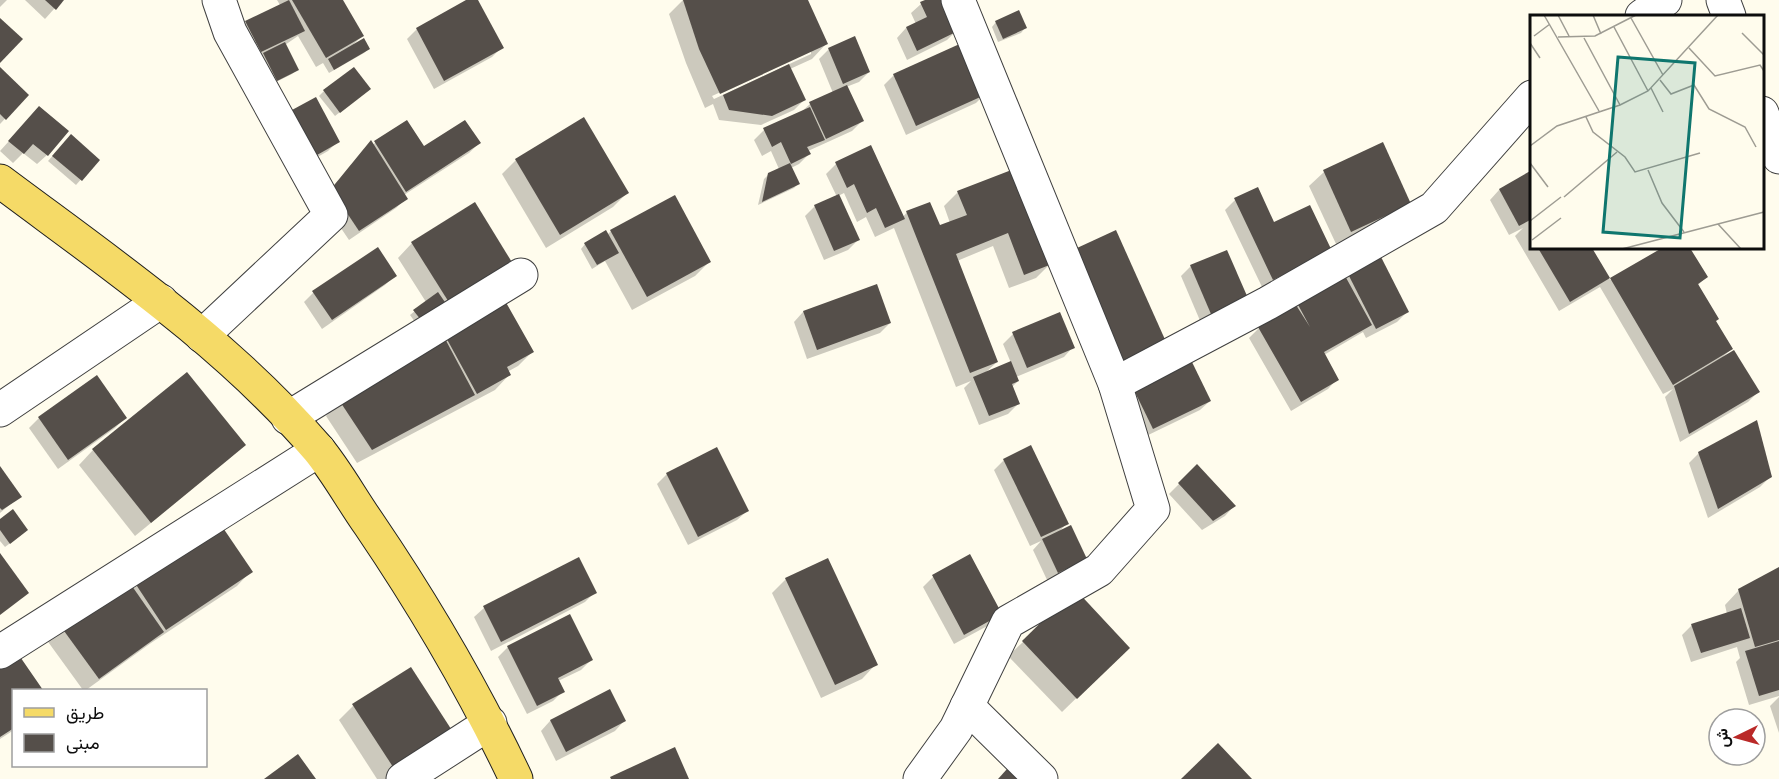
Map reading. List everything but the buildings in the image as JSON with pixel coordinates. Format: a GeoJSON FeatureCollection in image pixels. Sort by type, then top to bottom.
{"type":"FeatureCollection","features":[{"type":"Feature","properties":{"kind":"main road"},"geometry":{"type":"LineString","coordinates":[[0,181],[161,301],[243,371],[319,450],[406,579],[490,723],[516,779]]}},
{"type":"Feature","properties":{"kind":"street"},"geometry":{"type":"LineString","coordinates":[[202,336],[331,215],[230,32],[219,0]]}},
{"type":"Feature","properties":{"kind":"street"},"geometry":{"type":"LineString","coordinates":[[920,779],[956,729],[1008,622],[1099,570],[1153,509],[1115,384],[958,0]]}},
{"type":"Feature","properties":{"kind":"street"},"geometry":{"type":"LineString","coordinates":[[1643,15],[1665,0]]}},
{"type":"Feature","properties":{"kind":"street"},"geometry":{"type":"LineString","coordinates":[[1723,0],[1729,15]]}},
{"type":"Feature","properties":{"kind":"street"},"geometry":{"type":"LineString","coordinates":[[1115,384],[1268,303],[1434,208],[1530,99]]}},
{"type":"Feature","properties":{"kind":"street"},"geometry":{"type":"LineString","coordinates":[[1764,118],[1779,157]]}},
{"type":"Feature","properties":{"kind":"street"},"geometry":{"type":"LineString","coordinates":[[288,418],[521,275]]}},
{"type":"Feature","properties":{"kind":"street"},"geometry":{"type":"LineString","coordinates":[[0,410],[161,301]]}},
{"type":"Feature","properties":{"kind":"street"},"geometry":{"type":"LineString","coordinates":[[0,652],[319,450]]}},
{"type":"Feature","properties":{"kind":"street"},"geometry":{"type":"LineString","coordinates":[[967,706],[1041,779]]}},
{"type":"Feature","properties":{"kind":"street"},"geometry":{"type":"LineString","coordinates":[[404,779],[490,723]]}}]}
